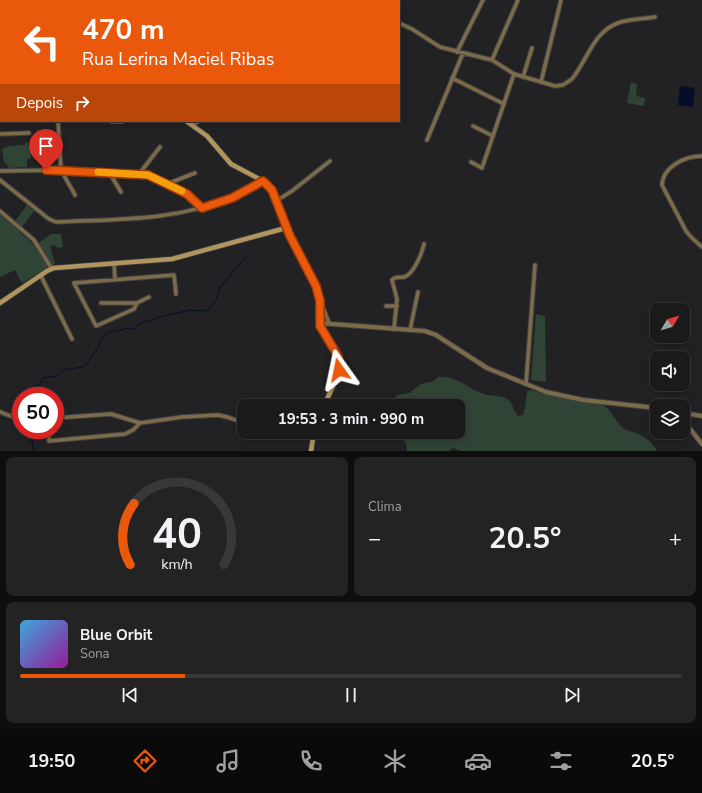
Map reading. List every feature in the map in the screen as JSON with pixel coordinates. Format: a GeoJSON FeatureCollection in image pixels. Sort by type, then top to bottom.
{"type":"FeatureCollection","features":[{"type":"Feature","properties":{"kind":"main road"},"geometry":{"type":"LineString","coordinates":[[188,122],[207,136],[231,164],[263,181],[270,188],[286,228],[315,283],[319,297],[319,323],[336,351],[340,365],[338,375],[327,399]]}},
{"type":"Feature","properties":{"kind":"main road"},"geometry":{"type":"LineString","coordinates":[[0,303],[52,269],[179,257],[286,228]]}},
{"type":"Feature","properties":{"kind":"main road"},"geometry":{"type":"LineString","coordinates":[[311,451],[313,439]]}},
{"type":"Feature","properties":{"kind":"street"},"geometry":{"type":"LineString","coordinates":[[457,52],[483,0]]}},
{"type":"Feature","properties":{"kind":"street"},"geometry":{"type":"LineString","coordinates":[[492,60],[518,0]]}},
{"type":"Feature","properties":{"kind":"street"},"geometry":{"type":"LineString","coordinates":[[541,82],[561,0]]}},
{"type":"Feature","properties":{"kind":"street"},"geometry":{"type":"LineString","coordinates":[[400,23],[412,29],[436,45],[457,52],[492,60],[514,74],[555,86],[566,84],[572,79],[598,37],[607,29],[621,22],[655,17]]}},
{"type":"Feature","properties":{"kind":"street"},"geometry":{"type":"LineString","coordinates":[[522,76],[532,48]]}},
{"type":"Feature","properties":{"kind":"street"},"geometry":{"type":"LineString","coordinates":[[427,140],[463,53]]}},
{"type":"Feature","properties":{"kind":"street"},"geometry":{"type":"LineString","coordinates":[[471,162],[482,168],[514,74]]}},
{"type":"Feature","properties":{"kind":"street"},"geometry":{"type":"LineString","coordinates":[[452,78],[504,104]]}},
{"type":"Feature","properties":{"kind":"street"},"geometry":{"type":"LineString","coordinates":[[58,122],[61,170],[75,195]]}},
{"type":"Feature","properties":{"kind":"street"},"geometry":{"type":"LineString","coordinates":[[192,125],[197,122]]}},
{"type":"Feature","properties":{"kind":"street"},"geometry":{"type":"LineString","coordinates":[[473,126],[493,136]]}},
{"type":"Feature","properties":{"kind":"street"},"geometry":{"type":"LineString","coordinates":[[0,134],[29,133]]}},
{"type":"Feature","properties":{"kind":"street"},"geometry":{"type":"LineString","coordinates":[[139,174],[160,147]]}},
{"type":"Feature","properties":{"kind":"street"},"geometry":{"type":"LineString","coordinates":[[702,156],[689,158],[676,164],[665,176],[662,185],[686,231],[691,238],[702,247]]}},
{"type":"Feature","properties":{"kind":"street"},"geometry":{"type":"LineString","coordinates":[[276,200],[292,191],[330,161]]}},
{"type":"Feature","properties":{"kind":"street"},"geometry":{"type":"LineString","coordinates":[[0,170],[61,170],[148,175],[187,194],[202,208]]}},
{"type":"Feature","properties":{"kind":"street"},"geometry":{"type":"LineString","coordinates":[[109,172],[121,192]]}},
{"type":"Feature","properties":{"kind":"street"},"geometry":{"type":"LineString","coordinates":[[167,184],[195,173]]}},
{"type":"Feature","properties":{"kind":"street"},"geometry":{"type":"LineString","coordinates":[[0,180],[54,222],[150,218],[175,214],[202,208],[232,198],[263,181]]}},
{"type":"Feature","properties":{"kind":"street"},"geometry":{"type":"LineString","coordinates":[[0,211],[34,240],[52,269]]}},
{"type":"Feature","properties":{"kind":"street"},"geometry":{"type":"LineString","coordinates":[[394,329],[397,296],[392,280],[410,273],[421,257],[424,244]]}},
{"type":"Feature","properties":{"kind":"street"},"geometry":{"type":"LineString","coordinates":[[116,263],[116,280]]}},
{"type":"Feature","properties":{"kind":"street"},"geometry":{"type":"LineString","coordinates":[[526,384],[534,265]]}},
{"type":"Feature","properties":{"kind":"street"},"geometry":{"type":"LineString","coordinates":[[137,303],[134,309],[96,326],[74,283],[174,275],[176,294]]}},
{"type":"Feature","properties":{"kind":"street"},"geometry":{"type":"LineString","coordinates":[[41,276],[72,339]]}},
{"type":"Feature","properties":{"kind":"street"},"geometry":{"type":"LineString","coordinates":[[410,330],[418,292]]}},
{"type":"Feature","properties":{"kind":"street"},"geometry":{"type":"LineString","coordinates":[[101,303],[137,303],[149,297]]}},
{"type":"Feature","properties":{"kind":"street"},"geometry":{"type":"LineString","coordinates":[[319,297],[329,323]]}},
{"type":"Feature","properties":{"kind":"street"},"geometry":{"type":"LineString","coordinates":[[386,306],[397,306]]}},
{"type":"Feature","properties":{"kind":"street"},"geometry":{"type":"LineString","coordinates":[[319,323],[425,331],[436,335],[483,365],[546,392],[568,398],[650,407]]}},
{"type":"Feature","properties":{"kind":"street"},"geometry":{"type":"LineString","coordinates":[[0,412],[12,417]]}},
{"type":"Feature","properties":{"kind":"street"},"geometry":{"type":"LineString","coordinates":[[64,417],[111,414],[140,423],[182,417],[218,415],[237,421]]}},
{"type":"Feature","properties":{"kind":"street"},"geometry":{"type":"LineString","coordinates":[[690,414],[702,416]]}},
{"type":"Feature","properties":{"kind":"street"},"geometry":{"type":"LineString","coordinates":[[50,439],[50,441],[125,434],[133,430],[140,423]]}},
{"type":"Feature","properties":{"kind":"street"},"geometry":{"type":"LineString","coordinates":[[690,429],[702,444]]}},
{"type":"Feature","properties":{"kind":"green space"},"geometry":{"type":"Polygon","coordinates":[[[631,82],[637,84],[636,96],[645,98],[644,106],[627,103],[631,82]]]}},
{"type":"Feature","properties":{"kind":"green space"},"geometry":{"type":"Polygon","coordinates":[[[37,130],[43,130],[44,152],[39,151],[40,144],[39,136],[36,134],[37,130]]]}},
{"type":"Feature","properties":{"kind":"green space"},"geometry":{"type":"Polygon","coordinates":[[[28,142],[28,145],[32,145],[33,153],[31,153],[31,158],[27,159],[27,167],[8,168],[7,164],[4,163],[2,149],[10,146],[25,145],[25,143],[28,142]]]}},
{"type":"Feature","properties":{"kind":"green space"},"geometry":{"type":"Polygon","coordinates":[[[27,205],[34,211],[19,231],[35,246],[51,234],[61,234],[63,247],[57,248],[55,245],[50,246],[55,264],[22,283],[15,270],[0,277],[0,214],[13,224],[27,205]]]}},
{"type":"Feature","properties":{"kind":"green space"},"geometry":{"type":"Polygon","coordinates":[[[536,314],[545,316],[546,382],[531,380],[536,314]]]}},
{"type":"Feature","properties":{"kind":"green space"},"geometry":{"type":"Polygon","coordinates":[[[438,377],[451,378],[478,392],[506,398],[518,416],[523,415],[527,392],[530,390],[553,396],[601,404],[610,411],[623,428],[644,437],[657,451],[461,451],[453,448],[449,451],[407,451],[406,443],[403,439],[465,439],[465,399],[394,399],[398,395],[409,393],[421,384],[434,381],[438,377]]]}},
{"type":"Feature","properties":{"kind":"water"},"geometry":{"type":"Polygon","coordinates":[[[680,86],[695,88],[693,107],[678,105],[680,86]]]}},
{"type":"Feature","properties":{"kind":"waterway"},"geometry":{"type":"LineString","coordinates":[[35,387],[39,385],[43,378],[57,376],[63,370],[83,367],[86,365],[98,347],[101,339],[108,332],[127,328],[133,329],[141,323],[190,310],[204,311],[209,309],[216,300],[220,287],[246,257]]}},
{"type":"Feature","properties":{"kind":"waterway"},"geometry":{"type":"LineString","coordinates":[[32,439],[34,451]]}},
{"type":"Feature","properties":{"kind":"slow traffic"},"geometry":{"type":"LineString","coordinates":[[98,172],[148,175],[182,191]]}},
{"type":"Feature","properties":{"kind":"route"},"geometry":{"type":"LineString","coordinates":[[46,170],[148,175],[187,194],[202,208],[232,198],[263,181],[272,190],[290,236],[316,286],[320,301],[320,326],[336,351],[340,365],[339,370]]}}]}
